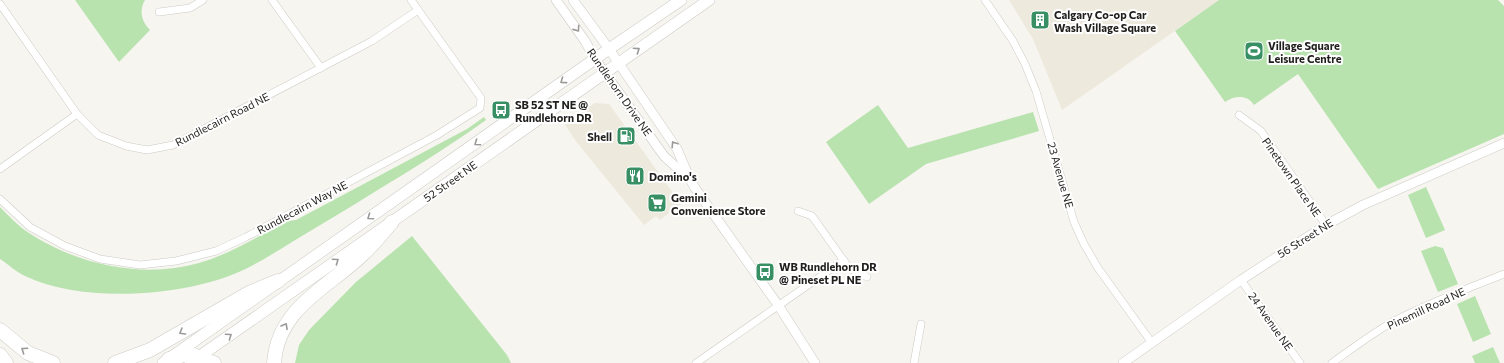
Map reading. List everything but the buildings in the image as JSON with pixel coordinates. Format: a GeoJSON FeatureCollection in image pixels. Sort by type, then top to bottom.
{"type":"FeatureCollection","features":[{"type":"Feature","properties":{"kind":"highway"},"geometry":{"type":"LineString","coordinates":[[274,363],[282,331],[298,308],[363,254],[392,222]]}},
{"type":"Feature","properties":{"kind":"highway"},"geometry":{"type":"LineString","coordinates":[[115,363],[150,350],[249,294],[278,281]]}},
{"type":"Feature","properties":{"kind":"highway"},"geometry":{"type":"LineString","coordinates":[[0,330],[28,353],[53,363]]}},
{"type":"Feature","properties":{"kind":"highway"},"geometry":{"type":"LineString","coordinates":[[0,355],[6,363]]}},
{"type":"Feature","properties":{"kind":"highway"},"geometry":{"type":"LineString","coordinates":[[166,361],[184,355],[194,355],[194,360],[214,363]]}},
{"type":"Feature","properties":{"kind":"main road","name":"52 Street NE"},"geometry":{"type":"LineString","coordinates":[[166,361],[278,281],[681,0]]}},
{"type":"Feature","properties":{"kind":"main road","name":"52 Street NE"},"geometry":{"type":"LineString","coordinates":[[194,360],[709,0]]}},
{"type":"Feature","properties":{"kind":"street"},"geometry":{"type":"LineString","coordinates":[[159,12],[190,8],[204,0]]}},
{"type":"Feature","properties":{"kind":"street"},"geometry":{"type":"LineString","coordinates":[[272,0],[321,68]]}},
{"type":"Feature","properties":{"kind":"street","name":"Rundlecairn Way NE"},"geometry":{"type":"LineString","coordinates":[[0,199],[30,228],[65,246],[100,259],[140,265],[176,261],[216,250],[246,237],[437,135],[480,108],[481,98],[411,0]]}},
{"type":"Feature","properties":{"kind":"street","name":"Rundlehorn Drive NE"},"geometry":{"type":"LineString","coordinates":[[556,0],[585,41],[595,59],[664,156],[690,179]]}},
{"type":"Feature","properties":{"kind":"street","name":"Rundlehorn Drive NE"},"geometry":{"type":"LineString","coordinates":[[573,0],[609,49],[677,149],[690,179],[778,305],[814,363]]}},
{"type":"Feature","properties":{"kind":"street","name":"23 Avenue NE"},"geometry":{"type":"LineString","coordinates":[[985,0],[1014,41],[1036,91],[1074,222],[1084,244],[1098,268],[1152,343]]}},
{"type":"Feature","properties":{"kind":"street","name":"Rundlecairn Road NE"},"geometry":{"type":"LineString","coordinates":[[0,4],[77,114],[98,134],[126,146],[147,150],[172,145],[372,41],[418,10]]}},
{"type":"Feature","properties":{"kind":"street"},"geometry":{"type":"LineString","coordinates":[[0,169],[77,114]]}},
{"type":"Feature","properties":{"kind":"street","name":"Pinetown Place NE"},"geometry":{"type":"LineString","coordinates":[[1239,115],[1261,131],[1326,225]]}},
{"type":"Feature","properties":{"kind":"street","name":"56 Street NE"},"geometry":{"type":"LineString","coordinates":[[1123,363],[1241,280],[1326,225],[1363,205],[1504,143]]}},
{"type":"Feature","properties":{"kind":"street"},"geometry":{"type":"LineString","coordinates":[[798,211],[812,216],[849,268],[866,278]]}},
{"type":"Feature","properties":{"kind":"street"},"geometry":{"type":"LineString","coordinates":[[696,363],[844,260]]}},
{"type":"Feature","properties":{"kind":"street","name":"Pinemill Road NE"},"geometry":{"type":"LineString","coordinates":[[1332,363],[1354,347],[1396,321],[1458,292],[1504,274]]}},
{"type":"Feature","properties":{"kind":"street","name":"24 Avenue NE"},"geometry":{"type":"LineString","coordinates":[[1241,280],[1300,363]]}},
{"type":"Feature","properties":{"kind":"street"},"geometry":{"type":"LineString","coordinates":[[914,363],[921,324]]}},
{"type":"Feature","properties":{"kind":"shaded area"},"geometry":{"type":"Polygon","coordinates":[[[1009,0],[1219,0],[1062,110],[1033,39],[1009,0]]]}},
{"type":"Feature","properties":{"kind":"shaded area"},"geometry":{"type":"Polygon","coordinates":[[[595,103],[609,104],[681,204],[660,220],[656,216],[644,225],[575,140],[564,123],[595,103]]]}},
{"type":"Feature","properties":{"kind":"green space"},"geometry":{"type":"Polygon","coordinates":[[[75,0],[145,0],[142,8],[142,15],[147,27],[150,30],[119,62],[75,0]]]}},
{"type":"Feature","properties":{"kind":"green space"},"geometry":{"type":"Polygon","coordinates":[[[1219,0],[1498,0],[1504,6],[1504,134],[1378,189],[1298,74],[1254,105],[1248,99],[1240,97],[1232,98],[1225,102],[1175,31],[1219,0]]]}},
{"type":"Feature","properties":{"kind":"green space"},"geometry":{"type":"Polygon","coordinates":[[[878,105],[908,148],[1033,112],[1039,131],[926,164],[869,204],[826,142],[878,105]]]}},
{"type":"Feature","properties":{"kind":"green space"},"geometry":{"type":"Polygon","coordinates":[[[484,117],[486,120],[453,143],[352,206],[256,263],[234,274],[211,282],[158,292],[129,294],[73,290],[47,285],[25,276],[0,259],[0,207],[17,224],[29,233],[48,244],[89,261],[133,269],[155,270],[177,268],[199,263],[233,250],[287,221],[296,220],[467,129],[484,117]]]}},
{"type":"Feature","properties":{"kind":"green space"},"geometry":{"type":"Polygon","coordinates":[[[1426,187],[1445,230],[1426,238],[1408,195],[1426,187]]]}},
{"type":"Feature","properties":{"kind":"green space"},"geometry":{"type":"Polygon","coordinates":[[[412,236],[507,355],[511,363],[295,363],[299,345],[309,330],[356,282],[412,236]]]}},
{"type":"Feature","properties":{"kind":"green space"},"geometry":{"type":"Polygon","coordinates":[[[1435,246],[1443,248],[1458,284],[1438,292],[1421,251],[1435,246]]]}},
{"type":"Feature","properties":{"kind":"green space"},"geometry":{"type":"Polygon","coordinates":[[[1475,296],[1491,334],[1473,342],[1457,304],[1475,296]]]}},
{"type":"Feature","properties":{"kind":"green space"},"geometry":{"type":"Polygon","coordinates":[[[1493,347],[1500,363],[1475,363],[1472,356],[1493,347]]]}},
{"type":"Feature","properties":{"kind":"place","name":"Calgary Co-op Car Wash Village Square"},"geometry":{"type":"Point","coordinates":[1040,20]}},
{"type":"Feature","properties":{"kind":"place","name":"Village Square Leisure Centre"},"geometry":{"type":"Point","coordinates":[1254,51]}},
{"type":"Feature","properties":{"kind":"place","name":"SB 52 ST NE @ Rundlehorn DR"},"geometry":{"type":"Point","coordinates":[501,110]}},
{"type":"Feature","properties":{"kind":"place","name":"Shell"},"geometry":{"type":"Point","coordinates":[626,136]}},
{"type":"Feature","properties":{"kind":"place","name":"Domino's"},"geometry":{"type":"Point","coordinates":[635,176]}},
{"type":"Feature","properties":{"kind":"place","name":"Gemini Convenience Store"},"geometry":{"type":"Point","coordinates":[657,203]}},
{"type":"Feature","properties":{"kind":"place","name":"WB Rundlehorn DR @ Pineset PL NE"},"geometry":{"type":"Point","coordinates":[765,272]}}]}
